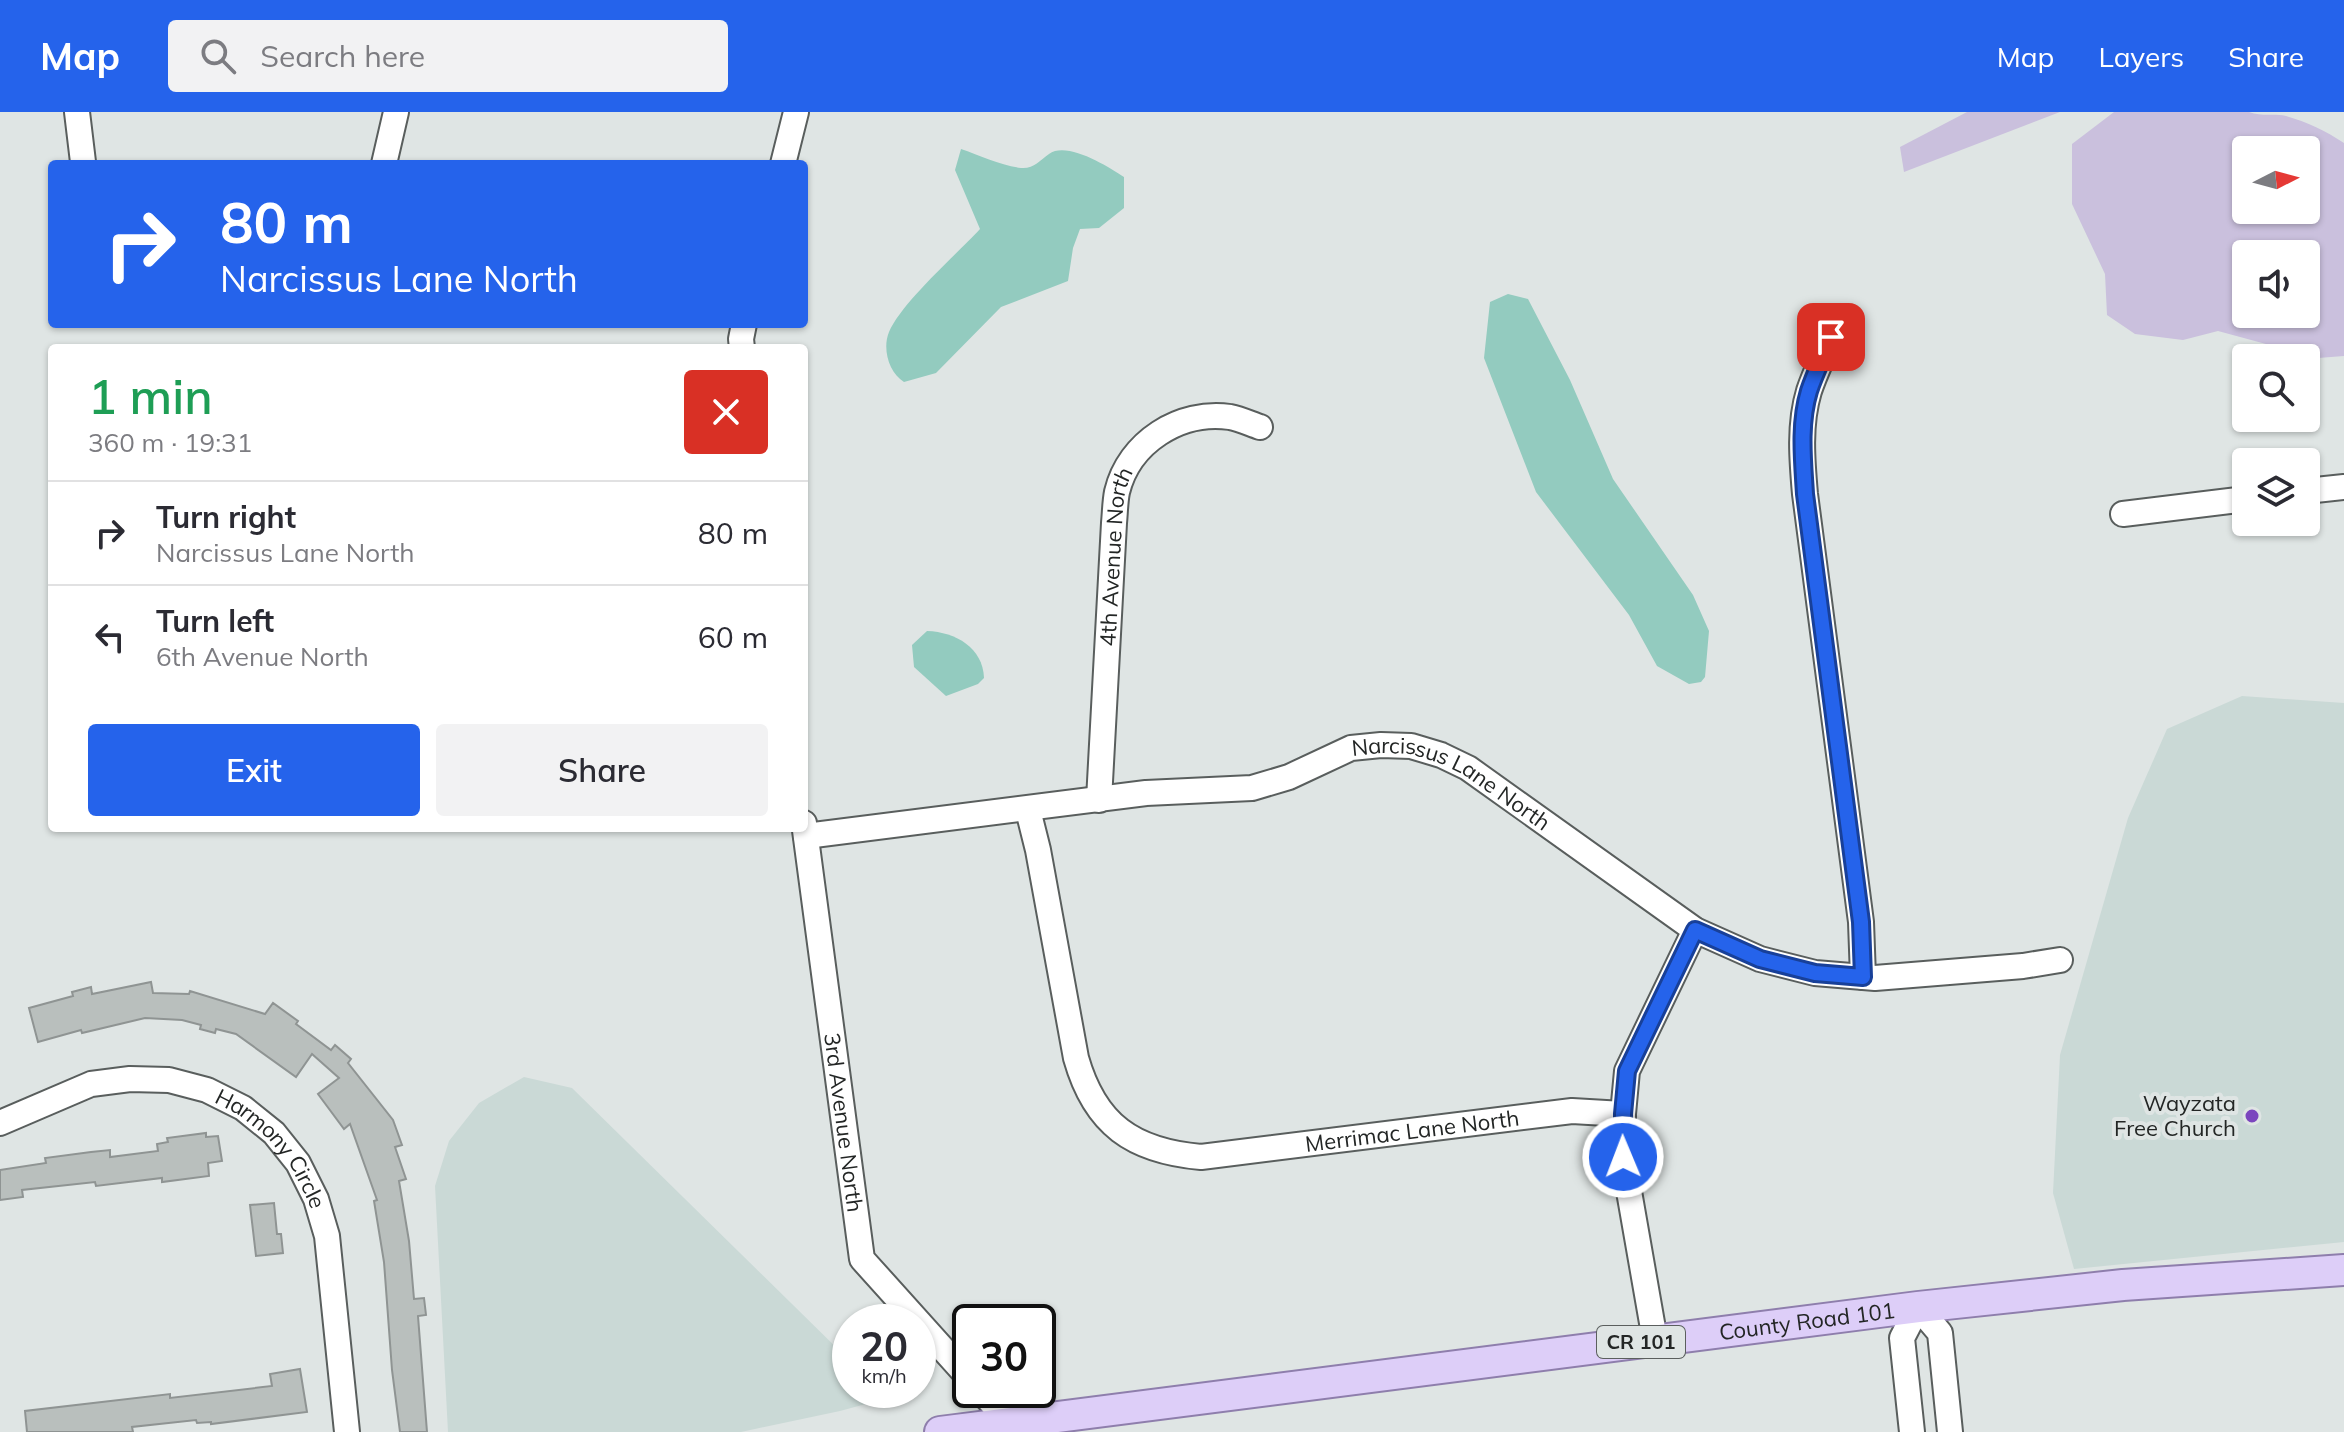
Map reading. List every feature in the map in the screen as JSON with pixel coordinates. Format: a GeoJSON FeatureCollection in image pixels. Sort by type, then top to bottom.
{"type":"FeatureCollection","features":[{"type":"Feature","properties":{"kind":"main road","name":"County Road 101"},"geometry":{"type":"LineString","coordinates":[[940,1432],[1918,1307],[2123,1285],[2344,1270]]}},
{"type":"Feature","properties":{"kind":"street"},"geometry":{"type":"LineString","coordinates":[[77,112],[83,160]]}},
{"type":"Feature","properties":{"kind":"street"},"geometry":{"type":"LineString","coordinates":[[385,160],[396,112]]}},
{"type":"Feature","properties":{"kind":"street"},"geometry":{"type":"LineString","coordinates":[[784,160],[796,112]]}},
{"type":"Feature","properties":{"kind":"street"},"geometry":{"type":"LineString","coordinates":[[1831,337],[1809,391],[1803,426],[1802,460],[1861,922],[1863,977]]}},
{"type":"Feature","properties":{"kind":"street","name":"4th Avenue North"},"geometry":{"type":"LineString","coordinates":[[1099,800],[1114,523],[1117,492],[1128,464],[1147,440],[1172,425],[1200,417],[1231,417],[1260,427]]}},
{"type":"Feature","properties":{"kind":"street"},"geometry":{"type":"LineString","coordinates":[[2320,490],[2344,487]]}},
{"type":"Feature","properties":{"kind":"street"},"geometry":{"type":"LineString","coordinates":[[2123,514],[2232,501]]}},
{"type":"Feature","properties":{"kind":"street","name":"Narcissus Lane North"},"geometry":{"type":"LineString","coordinates":[[808,830],[1028,810],[1177,790],[1215,792],[1252,788],[1289,777],[1351,748],[1411,746],[1441,755],[1468,768],[1695,930],[1760,959],[1815,973],[1863,977],[2008,967],[2060,960]]}},
{"type":"Feature","properties":{"kind":"street","name":"Merrimac Lane North"},"geometry":{"type":"LineString","coordinates":[[1028,810],[1084,1086],[1100,1112],[1120,1131],[1145,1146],[1173,1154],[1201,1157],[1572,1111],[1623,1114]]}},
{"type":"Feature","properties":{"kind":"street","name":"3rd Avenue North"},"geometry":{"type":"LineString","coordinates":[[805,832],[862,1259],[952,1359]]}},
{"type":"Feature","properties":{"kind":"street"},"geometry":{"type":"LineString","coordinates":[[1655,1340],[1623,1157],[1627,1071],[1695,930]]}},
{"type":"Feature","properties":{"kind":"street","name":"Harmony Circle"},"geometry":{"type":"LineString","coordinates":[[0,1123],[91,1084],[130,1079],[169,1080],[207,1090],[243,1108],[274,1133],[298,1163],[316,1199],[327,1236],[347,1432]]}},
{"type":"Feature","properties":{"kind":"street"},"geometry":{"type":"LineString","coordinates":[[1912,1432],[1902,1338],[1918,1307],[1940,1333],[1950,1432]]}},
{"type":"Feature","properties":{"kind":"street"},"geometry":{"type":"LineString","coordinates":[[996,1408],[1009,1422]]}},
{"type":"Feature","properties":{"kind":"shaded area"},"geometry":{"type":"Polygon","coordinates":[[[1967,112],[2060,112],[1904,172],[1900,147],[1967,112]]]}},
{"type":"Feature","properties":{"kind":"shaded area"},"geometry":{"type":"Polygon","coordinates":[[[2114,112],[2249,112],[2281,115],[2316,127],[2344,143],[2344,356],[2320,358],[2320,344],[2266,344],[2218,331],[2183,340],[2135,334],[2107,315],[2105,274],[2072,204],[2072,144],[2114,112]]]}},
{"type":"Feature","properties":{"kind":"shaded area"},"geometry":{"type":"Polygon","coordinates":[[[961,149],[1021,168],[1033,166],[1057,151],[1087,156],[1124,177],[1124,208],[1099,228],[1080,229],[1073,248],[1068,281],[1001,307],[936,373],[904,382],[894,373],[888,360],[886,346],[889,332],[917,293],[980,229],[955,170],[961,149]]]}},
{"type":"Feature","properties":{"kind":"shaded area"},"geometry":{"type":"Polygon","coordinates":[[[1508,294],[1528,299],[1570,380],[1613,479],[1693,595],[1709,631],[1705,677],[1701,682],[1689,684],[1657,666],[1629,615],[1536,492],[1484,358],[1490,302],[1508,294]]]}},
{"type":"Feature","properties":{"kind":"shaded area"},"geometry":{"type":"Polygon","coordinates":[[[927,631],[958,638],[966,644],[979,658],[984,678],[978,684],[946,696],[914,667],[912,645],[927,631]]]}},
{"type":"Feature","properties":{"kind":"shaded area"},"geometry":{"type":"Polygon","coordinates":[[[2242,696],[2344,703],[2344,1242],[2074,1269],[2053,1193],[2060,1055],[2128,818],[2167,729],[2242,696]]]}},
{"type":"Feature","properties":{"kind":"shaded area"},"geometry":{"type":"Polygon","coordinates":[[[524,1077],[572,1088],[832,1343],[832,1408],[851,1408],[741,1432],[448,1432],[435,1186],[449,1141],[479,1103],[524,1077]]]}},
{"type":"Feature","properties":{"kind":"building"},"geometry":{"type":"Polygon","coordinates":[[[151,982],[153,993],[189,994],[190,991],[265,1014],[273,1003],[331,1050],[335,1045],[351,1059],[348,1063],[393,1120],[402,1145],[395,1147],[406,1179],[399,1181],[414,1299],[424,1298],[426,1315],[418,1316],[427,1432],[400,1432],[384,1262],[374,1201],[377,1200],[350,1124],[344,1129],[318,1094],[339,1078],[312,1054],[296,1077],[236,1034],[216,1029],[215,1033],[182,1020],[145,1018],[38,1042],[29,1008],[73,996],[72,992],[91,987],[92,994],[151,982]]]}},
{"type":"Feature","properties":{"kind":"building"},"geometry":{"type":"Polygon","coordinates":[[[206,1133],[206,1137],[218,1136],[222,1161],[208,1163],[209,1176],[96,1186],[95,1182],[22,1190],[23,1197],[0,1200],[0,1170],[46,1163],[45,1158],[91,1152],[110,1150],[110,1157],[158,1151],[157,1144],[168,1142],[167,1138],[206,1133]]]}},
{"type":"Feature","properties":{"kind":"building"},"geometry":{"type":"Polygon","coordinates":[[[274,1203],[277,1234],[281,1234],[283,1253],[256,1256],[250,1205],[274,1203]]]}},
{"type":"Feature","properties":{"kind":"building"},"geometry":{"type":"Polygon","coordinates":[[[300,1369],[307,1412],[211,1424],[197,1423],[196,1420],[132,1427],[133,1432],[27,1432],[25,1411],[272,1386],[270,1374],[300,1369]]]}},
{"type":"Feature","properties":{"kind":"place","name":"Wayzata Free Church"},"geometry":{"type":"Point","coordinates":[2252,1116]}},
{"type":"Feature","properties":{"kind":"route"},"geometry":{"type":"LineString","coordinates":[[1623,1157],[1627,1071],[1695,930],[1760,959],[1815,973],[1863,977],[1861,922],[1802,460],[1803,426],[1809,391],[1831,337]]}}]}
